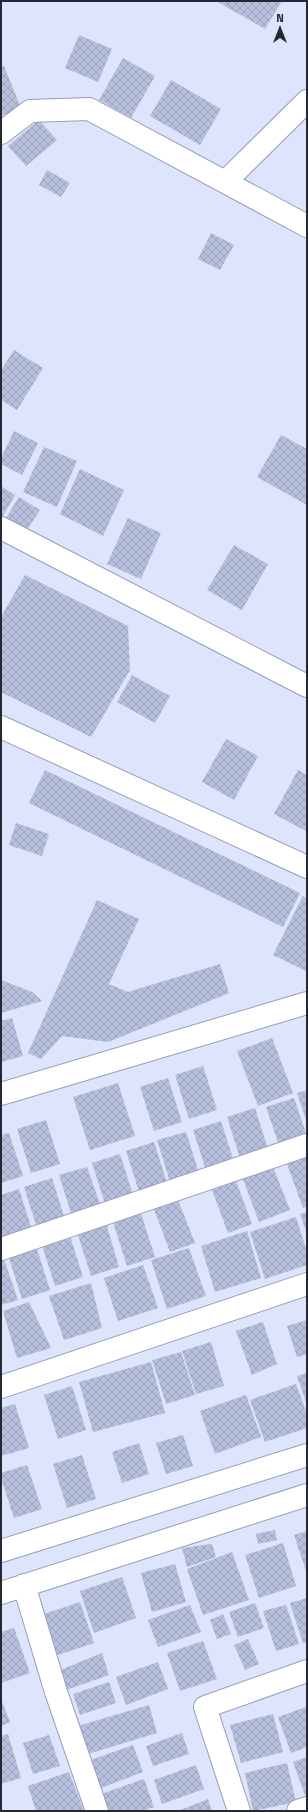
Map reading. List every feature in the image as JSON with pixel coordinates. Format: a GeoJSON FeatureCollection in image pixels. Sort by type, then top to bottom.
{"type":"FeatureCollection","features":[{"type":"Feature","properties":{"kind":"street"},"geometry":{"type":"LineString","coordinates":[[226,181],[307,101]]}},
{"type":"Feature","properties":{"kind":"street"},"geometry":{"type":"LineString","coordinates":[[1,133],[30,111],[89,109],[226,181],[307,226]]}},
{"type":"Feature","properties":{"kind":"street"},"geometry":{"type":"LineString","coordinates":[[1,528],[307,686]]}},
{"type":"Feature","properties":{"kind":"street"},"geometry":{"type":"LineString","coordinates":[[1,727],[307,867]]}},
{"type":"Feature","properties":{"kind":"street"},"geometry":{"type":"LineString","coordinates":[[1,1094],[307,1003]]}},
{"type":"Feature","properties":{"kind":"street"},"geometry":{"type":"LineString","coordinates":[[1,1249],[307,1145]]}},
{"type":"Feature","properties":{"kind":"street"},"geometry":{"type":"LineString","coordinates":[[1,1387],[307,1284]]}},
{"type":"Feature","properties":{"kind":"street"},"geometry":{"type":"LineString","coordinates":[[1,1551],[307,1455]]}},
{"type":"Feature","properties":{"kind":"street"},"geometry":{"type":"LineString","coordinates":[[1,1593],[307,1496]]}},
{"type":"Feature","properties":{"kind":"street"},"geometry":{"type":"LineString","coordinates":[[24,1585],[56,1692],[97,1811]]}},
{"type":"Feature","properties":{"kind":"street"},"geometry":{"type":"LineString","coordinates":[[239,1811],[205,1707],[307,1671]]}},
{"type":"Feature","properties":{"kind":"street"},"geometry":{"type":"LineString","coordinates":[[298,1811],[307,1808]]}},
{"type":"Feature","properties":{"kind":"building"},"geometry":{"type":"Polygon","coordinates":[[[216,1],[282,1],[265,29],[216,1]]]}},
{"type":"Feature","properties":{"kind":"building"},"geometry":{"type":"Polygon","coordinates":[[[79,35],[112,49],[98,82],[65,68],[79,35]]]}},
{"type":"Feature","properties":{"kind":"building"},"geometry":{"type":"Polygon","coordinates":[[[123,58],[155,76],[131,118],[99,100],[123,58]]]}},
{"type":"Feature","properties":{"kind":"building"},"geometry":{"type":"Polygon","coordinates":[[[4,66],[21,108],[1,116],[1,67],[4,66]]]}},
{"type":"Feature","properties":{"kind":"building"},"geometry":{"type":"Polygon","coordinates":[[[171,80],[221,109],[200,145],[150,116],[171,80]]]}},
{"type":"Feature","properties":{"kind":"building"},"geometry":{"type":"Polygon","coordinates":[[[39,120],[57,140],[26,166],[8,146],[39,120]]]}},
{"type":"Feature","properties":{"kind":"building"},"geometry":{"type":"Polygon","coordinates":[[[47,170],[70,183],[61,197],[39,185],[47,170]]]}},
{"type":"Feature","properties":{"kind":"building"},"geometry":{"type":"Polygon","coordinates":[[[211,233],[234,245],[220,270],[198,259],[211,233]]]}},
{"type":"Feature","properties":{"kind":"building"},"geometry":{"type":"Polygon","coordinates":[[[14,350],[43,368],[17,410],[1,400],[1,370],[14,350]]]}},
{"type":"Feature","properties":{"kind":"building"},"geometry":{"type":"Polygon","coordinates":[[[14,431],[38,443],[22,475],[1,464],[1,458],[14,431]]]}},
{"type":"Feature","properties":{"kind":"building"},"geometry":{"type":"Polygon","coordinates":[[[281,435],[307,449],[307,505],[257,477],[281,435]]]}},
{"type":"Feature","properties":{"kind":"building"},"geometry":{"type":"Polygon","coordinates":[[[44,447],[77,461],[57,507],[23,492],[44,447]]]}},
{"type":"Feature","properties":{"kind":"building"},"geometry":{"type":"Polygon","coordinates":[[[80,469],[124,490],[103,536],[60,514],[80,469]]]}},
{"type":"Feature","properties":{"kind":"building"},"geometry":{"type":"Polygon","coordinates":[[[1,486],[15,495],[3,516],[1,515],[1,486]]]}},
{"type":"Feature","properties":{"kind":"building"},"geometry":{"type":"Polygon","coordinates":[[[19,497],[40,510],[27,530],[6,518],[19,497]]]}},
{"type":"Feature","properties":{"kind":"building"},"geometry":{"type":"Polygon","coordinates":[[[128,518],[161,533],[141,579],[107,564],[128,518]]]}},
{"type":"Feature","properties":{"kind":"building"},"geometry":{"type":"Polygon","coordinates":[[[234,545],[268,564],[242,610],[207,590],[234,545]]]}},
{"type":"Feature","properties":{"kind":"building"},"geometry":{"type":"Polygon","coordinates":[[[25,575],[128,626],[130,670],[91,737],[1,692],[1,617],[25,575]]]}},
{"type":"Feature","properties":{"kind":"building"},"geometry":{"type":"Polygon","coordinates":[[[132,675],[170,696],[155,723],[117,702],[132,675]]]}},
{"type":"Feature","properties":{"kind":"building"},"geometry":{"type":"Polygon","coordinates":[[[226,739],[258,756],[234,800],[202,782],[226,739]]]}},
{"type":"Feature","properties":{"kind":"building"},"geometry":{"type":"Polygon","coordinates":[[[45,770],[300,893],[283,927],[29,803],[45,770]]]}},
{"type":"Feature","properties":{"kind":"building"},"geometry":{"type":"Polygon","coordinates":[[[298,770],[307,775],[306,831],[274,814],[298,770]]]}},
{"type":"Feature","properties":{"kind":"building"},"geometry":{"type":"Polygon","coordinates":[[[16,823],[49,834],[42,856],[9,845],[16,823]]]}},
{"type":"Feature","properties":{"kind":"building"},"geometry":{"type":"Polygon","coordinates":[[[303,896],[307,899],[306,971],[273,955],[303,896]]]}},
{"type":"Feature","properties":{"kind":"building"},"geometry":{"type":"Polygon","coordinates":[[[97,900],[139,919],[109,984],[128,992],[220,964],[229,993],[108,1042],[62,1036],[41,1059],[28,1053],[97,900]]]}},
{"type":"Feature","properties":{"kind":"building"},"geometry":{"type":"Polygon","coordinates":[[[1,980],[32,992],[42,1001],[1,1013],[1,980]]]}},
{"type":"Feature","properties":{"kind":"building"},"geometry":{"type":"Polygon","coordinates":[[[12,1018],[23,1056],[1,1062],[1,1021],[12,1018]]]}},
{"type":"Feature","properties":{"kind":"building"},"geometry":{"type":"Polygon","coordinates":[[[272,1038],[293,1093],[258,1106],[237,1051],[272,1038]]]}},
{"type":"Feature","properties":{"kind":"building"},"geometry":{"type":"Polygon","coordinates":[[[203,1066],[217,1110],[189,1119],[175,1075],[203,1066]]]}},
{"type":"Feature","properties":{"kind":"building"},"geometry":{"type":"Polygon","coordinates":[[[168,1078],[182,1122],[154,1131],[140,1087],[168,1078]]]}},
{"type":"Feature","properties":{"kind":"building"},"geometry":{"type":"Polygon","coordinates":[[[118,1083],[135,1136],[90,1150],[73,1097],[118,1083]]]}},
{"type":"Feature","properties":{"kind":"building"},"geometry":{"type":"Polygon","coordinates":[[[307,1090],[307,1123],[297,1093],[307,1090]]]}},
{"type":"Feature","properties":{"kind":"building"},"geometry":{"type":"Polygon","coordinates":[[[294,1098],[307,1136],[281,1151],[266,1107],[294,1098]]]}},
{"type":"Feature","properties":{"kind":"building"},"geometry":{"type":"Polygon","coordinates":[[[255,1108],[269,1152],[241,1161],[227,1117],[255,1108]]]}},
{"type":"Feature","properties":{"kind":"building"},"geometry":{"type":"Polygon","coordinates":[[[46,1120],[60,1164],[31,1173],[17,1129],[46,1120]]]}},
{"type":"Feature","properties":{"kind":"building"},"geometry":{"type":"Polygon","coordinates":[[[221,1121],[235,1165],[207,1173],[193,1130],[221,1121]]]}},
{"type":"Feature","properties":{"kind":"building"},"geometry":{"type":"Polygon","coordinates":[[[186,1132],[200,1176],[171,1185],[157,1140],[186,1132]]]}},
{"type":"Feature","properties":{"kind":"building"},"geometry":{"type":"Polygon","coordinates":[[[9,1133],[23,1176],[1,1183],[1,1135],[9,1133]]]}},
{"type":"Feature","properties":{"kind":"building"},"geometry":{"type":"Polygon","coordinates":[[[154,1142],[168,1186],[140,1195],[126,1151],[154,1142]]]}},
{"type":"Feature","properties":{"kind":"building"},"geometry":{"type":"Polygon","coordinates":[[[120,1154],[134,1198],[106,1207],[92,1163],[120,1154]]]}},
{"type":"Feature","properties":{"kind":"building"},"geometry":{"type":"Polygon","coordinates":[[[307,1157],[307,1206],[303,1208],[287,1164],[307,1157]]]}},
{"type":"Feature","properties":{"kind":"building"},"geometry":{"type":"Polygon","coordinates":[[[87,1167],[102,1210],[73,1219],[59,1175],[87,1167]]]}},
{"type":"Feature","properties":{"kind":"building"},"geometry":{"type":"Polygon","coordinates":[[[273,1167],[290,1210],[259,1222],[243,1179],[273,1167]]]}},
{"type":"Feature","properties":{"kind":"building"},"geometry":{"type":"Polygon","coordinates":[[[52,1178],[66,1222],[38,1231],[24,1187],[52,1178]]]}},
{"type":"Feature","properties":{"kind":"building"},"geometry":{"type":"Polygon","coordinates":[[[236,1181],[252,1224],[228,1233],[212,1190],[236,1181]]]}},
{"type":"Feature","properties":{"kind":"building"},"geometry":{"type":"Polygon","coordinates":[[[19,1189],[33,1233],[5,1242],[1,1230],[1,1195],[19,1189]]]}},
{"type":"Feature","properties":{"kind":"building"},"geometry":{"type":"Polygon","coordinates":[[[178,1200],[195,1243],[170,1252],[154,1209],[178,1200]]]}},
{"type":"Feature","properties":{"kind":"building"},"geometry":{"type":"Polygon","coordinates":[[[307,1212],[307,1234],[300,1214],[307,1212]]]}},
{"type":"Feature","properties":{"kind":"building"},"geometry":{"type":"Polygon","coordinates":[[[141,1213],[155,1257],[127,1266],[113,1222],[141,1213]]]}},
{"type":"Feature","properties":{"kind":"building"},"geometry":{"type":"Polygon","coordinates":[[[296,1217],[307,1252],[307,1265],[265,1279],[250,1232],[296,1217]]]}},
{"type":"Feature","properties":{"kind":"building"},"geometry":{"type":"Polygon","coordinates":[[[106,1223],[119,1267],[91,1276],[77,1232],[106,1223]]]}},
{"type":"Feature","properties":{"kind":"building"},"geometry":{"type":"Polygon","coordinates":[[[247,1231],[261,1278],[215,1292],[201,1246],[247,1231]]]}},
{"type":"Feature","properties":{"kind":"building"},"geometry":{"type":"Polygon","coordinates":[[[69,1233],[83,1277],[55,1286],[41,1242],[69,1233]]]}},
{"type":"Feature","properties":{"kind":"building"},"geometry":{"type":"Polygon","coordinates":[[[36,1246],[50,1290],[22,1299],[8,1255],[36,1246]]]}},
{"type":"Feature","properties":{"kind":"building"},"geometry":{"type":"Polygon","coordinates":[[[189,1248],[206,1296],[167,1309],[151,1260],[189,1248]]]}},
{"type":"Feature","properties":{"kind":"building"},"geometry":{"type":"Polygon","coordinates":[[[3,1256],[18,1300],[1,1305],[1,1257],[3,1256]]]}},
{"type":"Feature","properties":{"kind":"building"},"geometry":{"type":"Polygon","coordinates":[[[143,1265],[158,1308],[118,1321],[104,1278],[143,1265]]]}},
{"type":"Feature","properties":{"kind":"building"},"geometry":{"type":"Polygon","coordinates":[[[91,1283],[102,1328],[64,1340],[49,1296],[91,1283]]]}},
{"type":"Feature","properties":{"kind":"building"},"geometry":{"type":"Polygon","coordinates":[[[29,1302],[51,1348],[17,1358],[3,1311],[29,1302]]]}},
{"type":"Feature","properties":{"kind":"building"},"geometry":{"type":"Polygon","coordinates":[[[307,1320],[307,1354],[297,1357],[287,1326],[307,1320]]]}},
{"type":"Feature","properties":{"kind":"building"},"geometry":{"type":"Polygon","coordinates":[[[263,1322],[277,1364],[252,1375],[236,1331],[263,1322]]]}},
{"type":"Feature","properties":{"kind":"building"},"geometry":{"type":"Polygon","coordinates":[[[211,1342],[224,1386],[196,1394],[182,1351],[211,1342]]]}},
{"type":"Feature","properties":{"kind":"building"},"geometry":{"type":"Polygon","coordinates":[[[181,1352],[195,1395],[166,1404],[152,1360],[181,1352]]]}},
{"type":"Feature","properties":{"kind":"building"},"geometry":{"type":"Polygon","coordinates":[[[151,1362],[165,1413],[93,1432],[79,1382],[151,1362]]]}},
{"type":"Feature","properties":{"kind":"building"},"geometry":{"type":"Polygon","coordinates":[[[307,1373],[307,1405],[297,1376],[307,1373]]]}},
{"type":"Feature","properties":{"kind":"building"},"geometry":{"type":"Polygon","coordinates":[[[296,1384],[307,1414],[307,1428],[265,1442],[250,1400],[296,1384]]]}},
{"type":"Feature","properties":{"kind":"building"},"geometry":{"type":"Polygon","coordinates":[[[72,1386],[86,1430],[58,1439],[44,1395],[72,1386]]]}},
{"type":"Feature","properties":{"kind":"building"},"geometry":{"type":"Polygon","coordinates":[[[246,1395],[261,1437],[215,1454],[200,1411],[246,1395]]]}},
{"type":"Feature","properties":{"kind":"building"},"geometry":{"type":"Polygon","coordinates":[[[15,1404],[29,1448],[1,1456],[1,1408],[15,1404]]]}},
{"type":"Feature","properties":{"kind":"building"},"geometry":{"type":"Polygon","coordinates":[[[183,1435],[193,1466],[166,1474],[156,1443],[183,1435]]]}},
{"type":"Feature","properties":{"kind":"building"},"geometry":{"type":"Polygon","coordinates":[[[139,1443],[149,1474],[122,1483],[112,1452],[139,1443]]]}},
{"type":"Feature","properties":{"kind":"building"},"geometry":{"type":"Polygon","coordinates":[[[82,1455],[96,1499],[67,1508],[53,1464],[82,1455]]]}},
{"type":"Feature","properties":{"kind":"building"},"geometry":{"type":"Polygon","coordinates":[[[27,1465],[42,1509],[14,1518],[1,1478],[1,1473],[27,1465]]]}},
{"type":"Feature","properties":{"kind":"building"},"geometry":{"type":"Polygon","coordinates":[[[275,1530],[277,1540],[258,1544],[256,1534],[275,1530]]]}},
{"type":"Feature","properties":{"kind":"building"},"geometry":{"type":"Polygon","coordinates":[[[307,1531],[307,1574],[294,1535],[307,1531]]]}},
{"type":"Feature","properties":{"kind":"building"},"geometry":{"type":"Polygon","coordinates":[[[283,1543],[296,1586],[259,1598],[245,1555],[283,1543]]]}},
{"type":"Feature","properties":{"kind":"building"},"geometry":{"type":"Polygon","coordinates":[[[212,1544],[216,1557],[187,1567],[182,1548],[212,1544]]]}},
{"type":"Feature","properties":{"kind":"building"},"geometry":{"type":"Polygon","coordinates":[[[232,1552],[249,1600],[203,1615],[187,1569],[232,1552]]]}},
{"type":"Feature","properties":{"kind":"building"},"geometry":{"type":"Polygon","coordinates":[[[175,1564],[186,1602],[152,1612],[141,1573],[175,1564]]]}},
{"type":"Feature","properties":{"kind":"building"},"geometry":{"type":"Polygon","coordinates":[[[122,1577],[136,1618],[94,1633],[80,1591],[122,1577]]]}},
{"type":"Feature","properties":{"kind":"building"},"geometry":{"type":"Polygon","coordinates":[[[307,1598],[307,1642],[303,1643],[290,1603],[307,1598]]]}},
{"type":"Feature","properties":{"kind":"building"},"geometry":{"type":"Polygon","coordinates":[[[80,1602],[94,1643],[52,1657],[38,1616],[80,1602]]]}},
{"type":"Feature","properties":{"kind":"building"},"geometry":{"type":"Polygon","coordinates":[[[255,1603],[264,1628],[238,1637],[229,1612],[255,1603]]]}},
{"type":"Feature","properties":{"kind":"building"},"geometry":{"type":"Polygon","coordinates":[[[190,1605],[201,1632],[158,1647],[148,1620],[190,1605]]]}},
{"type":"Feature","properties":{"kind":"building"},"geometry":{"type":"Polygon","coordinates":[[[286,1605],[299,1644],[276,1651],[263,1611],[286,1605]]]}},
{"type":"Feature","properties":{"kind":"building"},"geometry":{"type":"Polygon","coordinates":[[[223,1614],[231,1634],[217,1639],[210,1620],[223,1614]]]}},
{"type":"Feature","properties":{"kind":"building"},"geometry":{"type":"Polygon","coordinates":[[[14,1628],[30,1673],[1,1683],[1,1632],[14,1628]]]}},
{"type":"Feature","properties":{"kind":"building"},"geometry":{"type":"Polygon","coordinates":[[[248,1639],[259,1664],[245,1670],[234,1645],[248,1639]]]}},
{"type":"Feature","properties":{"kind":"building"},"geometry":{"type":"Polygon","coordinates":[[[203,1641],[217,1679],[180,1691],[167,1653],[203,1641]]]}},
{"type":"Feature","properties":{"kind":"building"},"geometry":{"type":"Polygon","coordinates":[[[102,1653],[109,1675],[66,1690],[58,1671],[102,1653]]]}},
{"type":"Feature","properties":{"kind":"building"},"geometry":{"type":"Polygon","coordinates":[[[158,1662],[168,1689],[126,1705],[116,1677],[158,1662]]]}},
{"type":"Feature","properties":{"kind":"building"},"geometry":{"type":"Polygon","coordinates":[[[109,1682],[116,1703],[80,1715],[73,1694],[109,1682]]]}},
{"type":"Feature","properties":{"kind":"building"},"geometry":{"type":"Polygon","coordinates":[[[1,1699],[10,1722],[1,1726],[1,1699]]]}},
{"type":"Feature","properties":{"kind":"building"},"geometry":{"type":"Polygon","coordinates":[[[149,1705],[157,1733],[88,1754],[78,1726],[149,1705]]]}},
{"type":"Feature","properties":{"kind":"building"},"geometry":{"type":"Polygon","coordinates":[[[306,1707],[307,1747],[291,1753],[278,1717],[306,1707]]]}},
{"type":"Feature","properties":{"kind":"building"},"geometry":{"type":"Polygon","coordinates":[[[273,1714],[283,1752],[241,1763],[230,1725],[273,1714]]]}},
{"type":"Feature","properties":{"kind":"building"},"geometry":{"type":"Polygon","coordinates":[[[182,1733],[189,1754],[153,1766],[146,1746],[182,1733]]]}},
{"type":"Feature","properties":{"kind":"building"},"geometry":{"type":"Polygon","coordinates":[[[8,1734],[21,1778],[1,1784],[1,1736],[8,1734]]]}},
{"type":"Feature","properties":{"kind":"building"},"geometry":{"type":"Polygon","coordinates":[[[49,1735],[60,1766],[33,1774],[23,1743],[49,1735]]]}},
{"type":"Feature","properties":{"kind":"building"},"geometry":{"type":"Polygon","coordinates":[[[133,1745],[143,1772],[101,1788],[91,1760],[133,1745]]]}},
{"type":"Feature","properties":{"kind":"building"},"geometry":{"type":"Polygon","coordinates":[[[307,1757],[307,1797],[306,1798],[293,1762],[307,1757]]]}},
{"type":"Feature","properties":{"kind":"building"},"geometry":{"type":"Polygon","coordinates":[[[287,1763],[296,1802],[253,1811],[245,1773],[287,1763]]]}},
{"type":"Feature","properties":{"kind":"building"},"geometry":{"type":"Polygon","coordinates":[[[196,1765],[204,1789],[162,1804],[154,1780],[196,1765]]]}},
{"type":"Feature","properties":{"kind":"building"},"geometry":{"type":"Polygon","coordinates":[[[69,1772],[84,1811],[36,1811],[28,1786],[69,1772]]]}},
{"type":"Feature","properties":{"kind":"building"},"geometry":{"type":"Polygon","coordinates":[[[144,1779],[154,1807],[142,1811],[107,1811],[101,1794],[144,1779]]]}},
{"type":"Feature","properties":{"kind":"building"},"geometry":{"type":"Polygon","coordinates":[[[208,1799],[212,1811],[178,1811],[208,1799]]]}}]}
